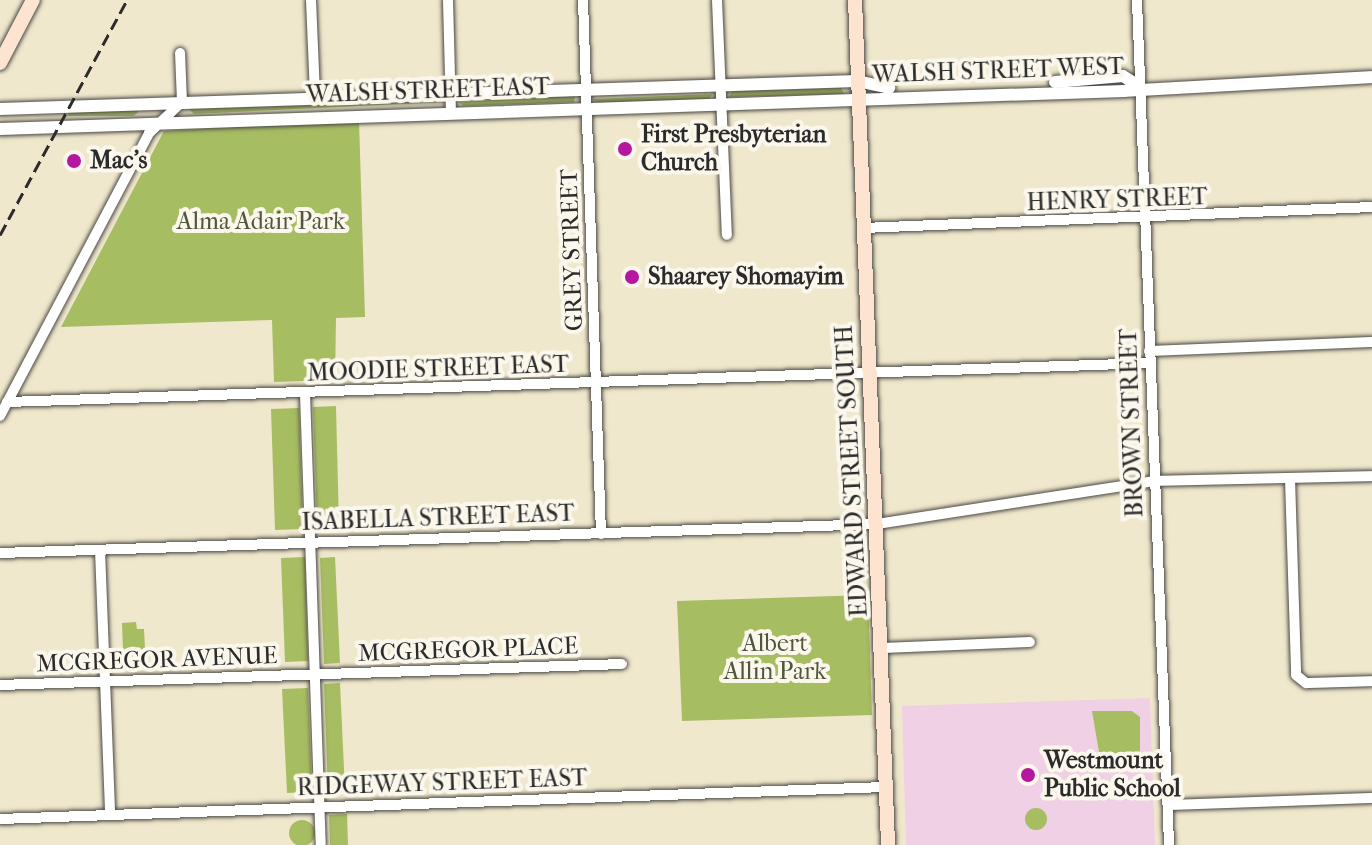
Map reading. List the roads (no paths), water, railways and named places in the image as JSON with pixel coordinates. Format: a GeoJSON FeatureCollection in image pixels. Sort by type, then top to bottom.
{"type":"FeatureCollection","features":[{"type":"Feature","properties":{"kind":"main road"},"geometry":{"type":"LineString","coordinates":[[0,63],[33,0]]}},
{"type":"Feature","properties":{"kind":"main road","name":"EDWARD STREET SOUTH"},"geometry":{"type":"LineString","coordinates":[[855,0],[888,845]]}},
{"type":"Feature","properties":{"kind":"street"},"geometry":{"type":"LineString","coordinates":[[311,0],[315,97]]}},
{"type":"Feature","properties":{"kind":"street"},"geometry":{"type":"LineString","coordinates":[[448,0],[451,113]]}},
{"type":"Feature","properties":{"kind":"street","name":"GREY STREET"},"geometry":{"type":"LineString","coordinates":[[583,0],[601,534]]}},
{"type":"Feature","properties":{"kind":"street"},"geometry":{"type":"LineString","coordinates":[[717,0],[727,235]]}},
{"type":"Feature","properties":{"kind":"street","name":"BROWN STREET"},"geometry":{"type":"LineString","coordinates":[[1137,0],[1169,845]]}},
{"type":"Feature","properties":{"kind":"street"},"geometry":{"type":"LineString","coordinates":[[0,416],[155,123],[182,102],[180,53]]}},
{"type":"Feature","properties":{"kind":"street","name":"WALSH STREET WEST"},"geometry":{"type":"LineString","coordinates":[[857,81],[875,88],[1123,76],[1140,87]]}},
{"type":"Feature","properties":{"kind":"street","name":"WALSH STREET WEST"},"geometry":{"type":"LineString","coordinates":[[858,97],[1372,77]]}},
{"type":"Feature","properties":{"kind":"street","name":"WALSH STREET EAST"},"geometry":{"type":"LineString","coordinates":[[0,109],[857,81]]}},
{"type":"Feature","properties":{"kind":"street","name":"WALSH STREET EAST"},"geometry":{"type":"LineString","coordinates":[[0,129],[858,97]]}},
{"type":"Feature","properties":{"kind":"street","name":"HENRY STREET"},"geometry":{"type":"LineString","coordinates":[[863,228],[1144,220],[1372,207]]}},
{"type":"Feature","properties":{"kind":"street"},"geometry":{"type":"LineString","coordinates":[[1149,351],[1372,342]]}},
{"type":"Feature","properties":{"kind":"street","name":"MOODIE STREET EAST"},"geometry":{"type":"LineString","coordinates":[[7,402],[1150,363]]}},
{"type":"Feature","properties":{"kind":"street"},"geometry":{"type":"LineString","coordinates":[[305,394],[321,845]]}},
{"type":"Feature","properties":{"kind":"street","name":"ISABELLA STREET EAST"},"geometry":{"type":"LineString","coordinates":[[0,553],[877,524],[1155,481],[1372,476]]}},
{"type":"Feature","properties":{"kind":"street"},"geometry":{"type":"LineString","coordinates":[[1290,479],[1296,675],[1306,683],[1372,681]]}},
{"type":"Feature","properties":{"kind":"street"},"geometry":{"type":"LineString","coordinates":[[100,550],[110,815]]}},
{"type":"Feature","properties":{"kind":"street"},"geometry":{"type":"LineString","coordinates":[[882,648],[1030,642]]}},
{"type":"Feature","properties":{"kind":"street","name":"MCGREGOR PLACE"},"geometry":{"type":"LineString","coordinates":[[315,675],[622,664]]}},
{"type":"Feature","properties":{"kind":"street","name":"MCGREGOR AVENUE"},"geometry":{"type":"LineString","coordinates":[[0,685],[315,675]]}},
{"type":"Feature","properties":{"kind":"street","name":"RIDGEWAY STREET EAST"},"geometry":{"type":"LineString","coordinates":[[0,819],[886,787]]}},
{"type":"Feature","properties":{"kind":"street"},"geometry":{"type":"LineString","coordinates":[[1168,805],[1372,798]]}},
{"type":"Feature","properties":{"kind":"railway"},"geometry":{"type":"LineString","coordinates":[[0,235],[127,0]]}},
{"type":"Feature","properties":{"kind":"place","name":"First Presbyterian Church"},"geometry":{"type":"Point","coordinates":[625,149]}},
{"type":"Feature","properties":{"kind":"place","name":"Mac's"},"geometry":{"type":"Point","coordinates":[74,161]}},
{"type":"Feature","properties":{"kind":"place","name":"Shaarey Shomayim"},"geometry":{"type":"Point","coordinates":[632,277]}},
{"type":"Feature","properties":{"kind":"place","name":"Westmount Public School"},"geometry":{"type":"Point","coordinates":[1028,775]}},
{"type":"Feature","properties":{"kind":"park label","name":"Alma Adair Park"},"geometry":{"type":"Point","coordinates":[261,222]}},
{"type":"Feature","properties":{"kind":"park label","name":"Albert Allin Park"},"geometry":{"type":"Point","coordinates":[775,658]}}]}
